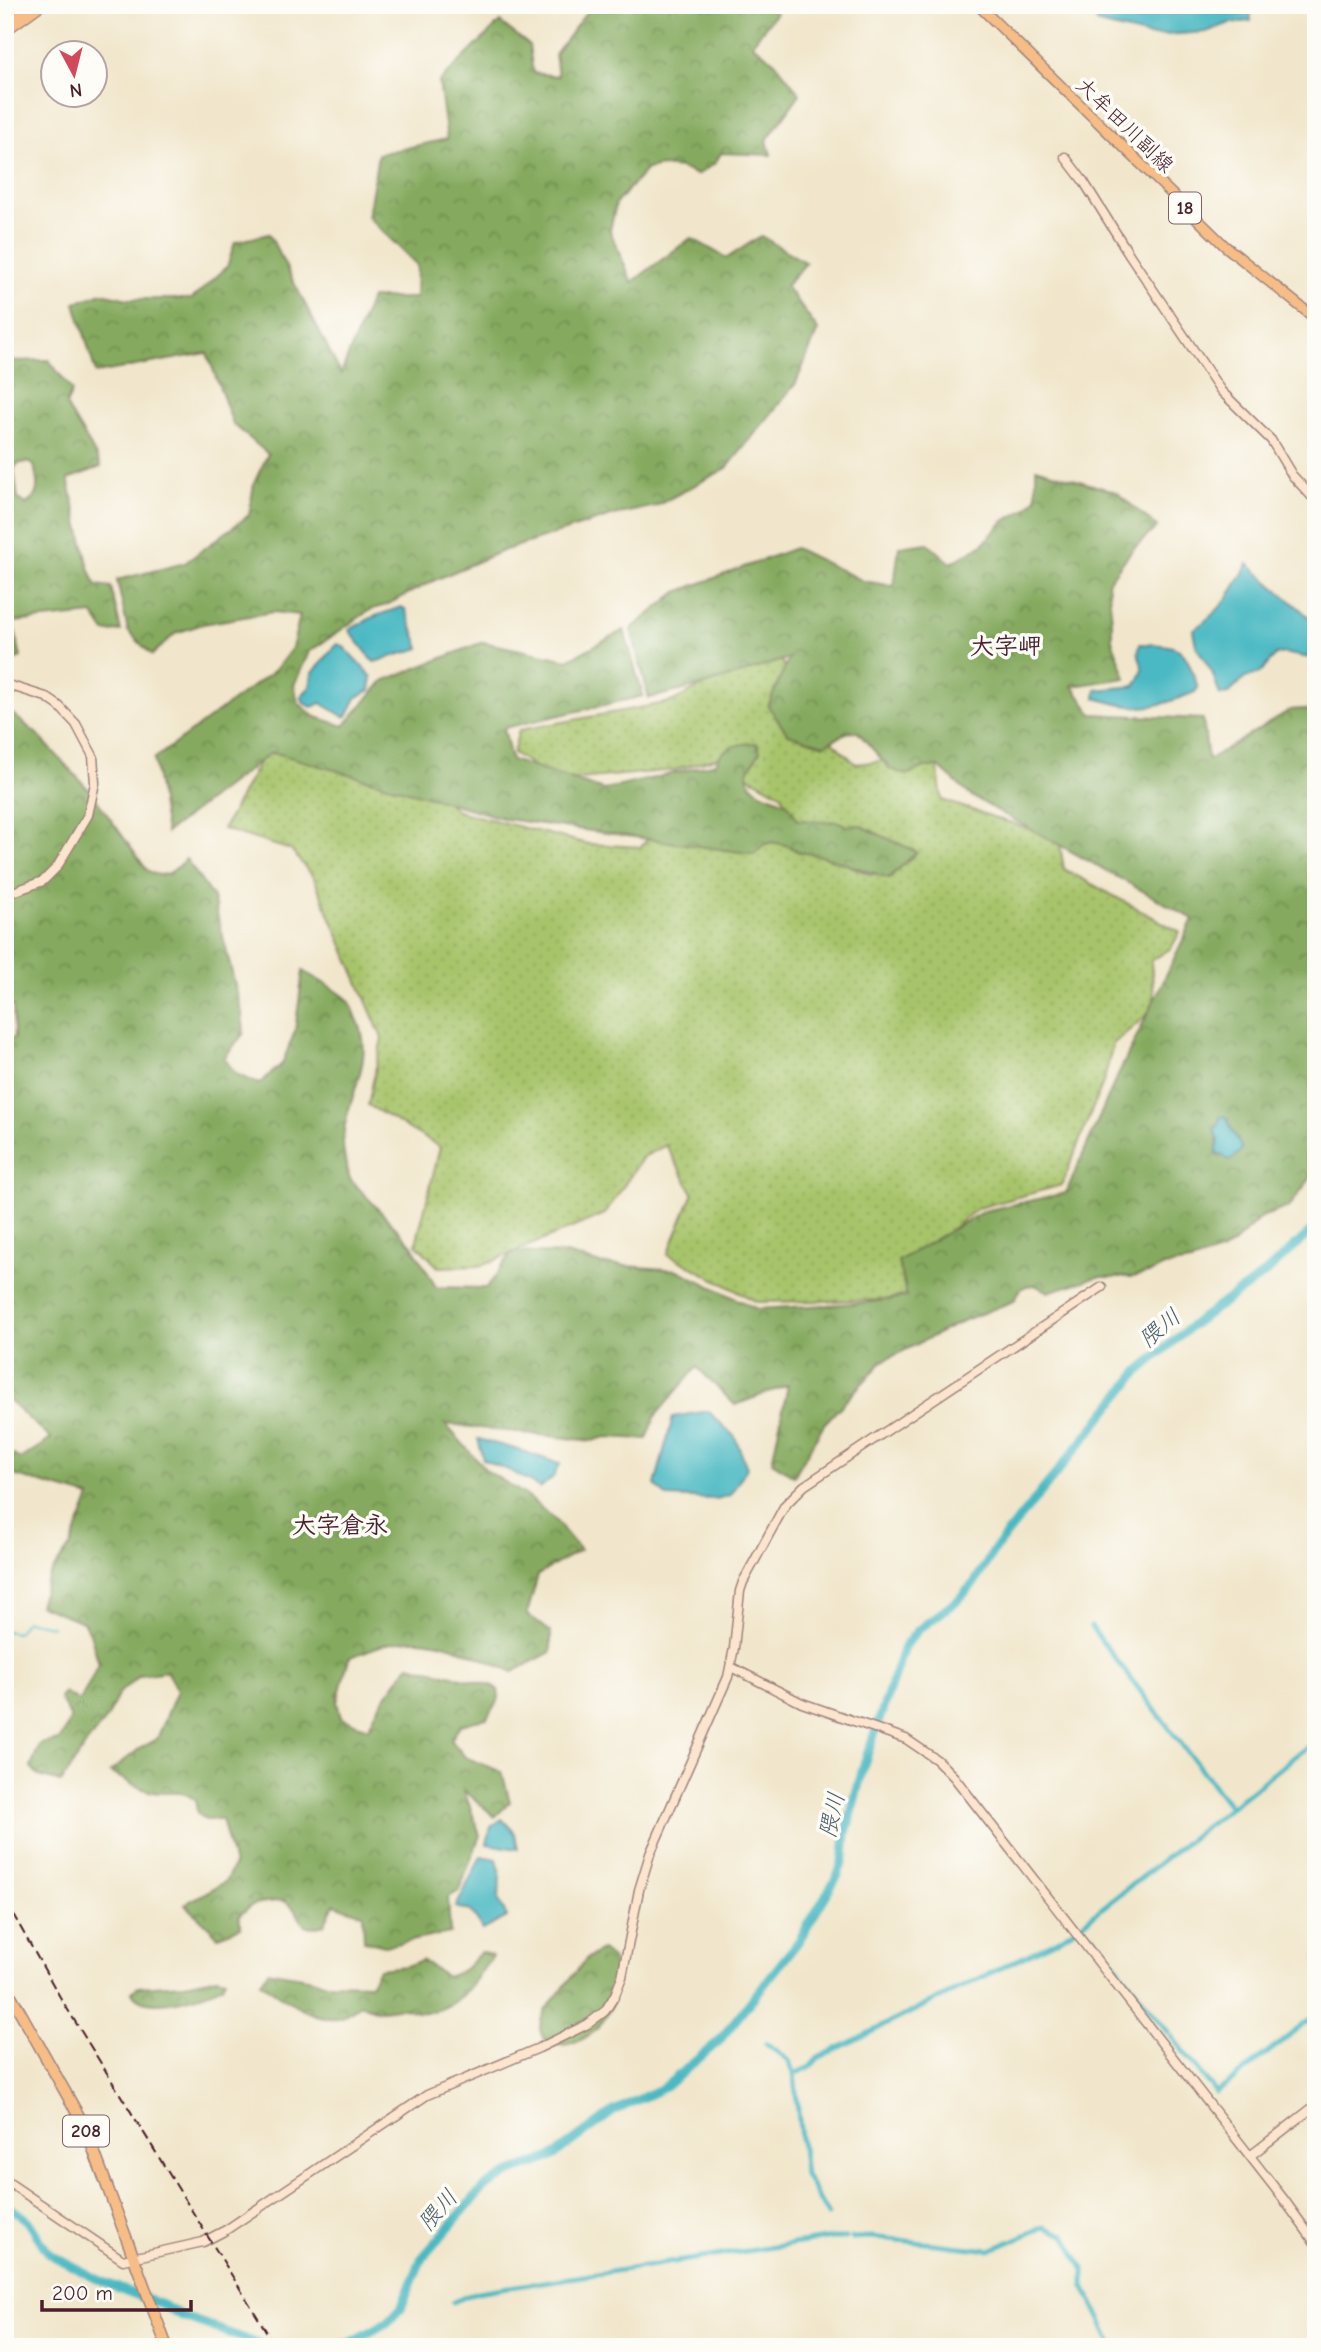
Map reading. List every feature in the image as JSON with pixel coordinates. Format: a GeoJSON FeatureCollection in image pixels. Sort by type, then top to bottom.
{"type":"FeatureCollection","features":[{"type":"Feature","properties":{"kind":"highway","name":"208"},"geometry":{"type":"LineString","coordinates":[[5,1986],[85,2127],[167,2347]]}},
{"type":"Feature","properties":{"kind":"main road"},"geometry":{"type":"LineString","coordinates":[[5,22],[30,5]]}},
{"type":"Feature","properties":{"kind":"main road"},"geometry":{"type":"LineString","coordinates":[[5,31],[41,5]]}},
{"type":"Feature","properties":{"kind":"main road","name":"大牟田川副線"},"geometry":{"type":"LineString","coordinates":[[978,5],[1225,246],[1316,319]]}},
{"type":"Feature","properties":{"kind":"street"},"geometry":{"type":"LineString","coordinates":[[1065,157],[1221,391],[1271,440],[1292,475],[1316,501]]}},
{"type":"Feature","properties":{"kind":"street"},"geometry":{"type":"LineString","coordinates":[[5,684],[46,697],[76,724],[93,757],[96,783],[88,815],[52,874],[37,884],[5,895]]}},
{"type":"Feature","properties":{"kind":"street"},"geometry":{"type":"LineString","coordinates":[[5,2180],[123,2260],[203,2242],[226,2230],[427,2095],[539,2048],[588,2024],[605,2011],[622,1978],[641,1880],[650,1854],[731,1667],[740,1591],[752,1564],[789,1499],[804,1486],[1102,1287]]}},
{"type":"Feature","properties":{"kind":"street"},"geometry":{"type":"LineString","coordinates":[[731,1667],[802,1703],[906,1739],[925,1751],[954,1777],[1316,2244]]}},
{"type":"Feature","properties":{"kind":"street"},"geometry":{"type":"LineString","coordinates":[[1250,2156],[1316,2105]]}},
{"type":"Feature","properties":{"kind":"green space"},"geometry":{"type":"Polygon","coordinates":[[[592,5],[764,5],[776,13],[752,44],[775,62],[800,94],[767,140],[771,155],[721,153],[715,163],[697,175],[681,168],[661,166],[647,169],[616,203],[610,231],[632,282],[691,238],[727,258],[761,236],[806,263],[786,286],[818,330],[796,383],[727,468],[656,506],[614,515],[502,551],[370,610],[309,652],[294,685],[298,703],[316,717],[344,726],[383,681],[483,642],[568,660],[624,630],[643,696],[504,728],[511,760],[604,790],[716,763],[727,749],[757,743],[760,751],[747,773],[749,780],[756,789],[787,804],[798,820],[859,825],[917,852],[889,878],[772,842],[763,845],[754,854],[506,819],[272,752],[166,833],[154,759],[275,670],[292,648],[300,615],[273,612],[203,624],[176,633],[152,655],[128,631],[117,580],[185,563],[249,515],[254,483],[268,454],[233,424],[207,353],[96,373],[75,303],[102,293],[128,299],[192,299],[227,267],[235,242],[269,234],[341,374],[371,298],[416,298],[417,265],[368,217],[378,154],[447,139],[439,82],[500,22],[529,45],[533,73],[558,76],[555,54],[592,5]]]}},
{"type":"Feature","properties":{"kind":"green space"},"geometry":{"type":"Polygon","coordinates":[[[5,347],[11,361],[49,360],[72,391],[66,405],[101,467],[68,479],[89,568],[96,585],[111,587],[121,631],[105,632],[93,614],[13,622],[21,657],[5,664],[5,347]],[[27,462],[17,464],[14,470],[18,499],[26,504],[36,492],[34,465],[27,462]]]}},
{"type":"Feature","properties":{"kind":"green space"},"geometry":{"type":"Polygon","coordinates":[[[1036,468],[1116,492],[1157,527],[1132,550],[1108,582],[1112,640],[1126,678],[1073,686],[1092,714],[1203,719],[1208,760],[1290,710],[1316,712],[1316,1171],[1289,1207],[1261,1217],[1222,1251],[1133,1277],[1097,1277],[1048,1292],[1035,1285],[1026,1286],[1014,1301],[965,1320],[883,1361],[824,1424],[794,1476],[772,1462],[788,1385],[735,1405],[697,1367],[656,1415],[647,1439],[606,1437],[592,1441],[445,1424],[486,1470],[527,1496],[555,1520],[580,1550],[538,1575],[527,1614],[551,1632],[551,1652],[513,1672],[467,1652],[430,1641],[409,1640],[392,1643],[349,1658],[337,1702],[341,1718],[368,1728],[381,1703],[409,1665],[493,1686],[498,1690],[499,1698],[487,1718],[460,1725],[451,1740],[465,1757],[502,1772],[510,1802],[495,1817],[464,1790],[480,1835],[459,1891],[448,1897],[450,1933],[385,1946],[364,1941],[363,1914],[334,1904],[324,1925],[308,1926],[290,1904],[280,1900],[252,1906],[239,1916],[241,1927],[218,1936],[185,1904],[225,1882],[234,1865],[222,1819],[206,1820],[197,1813],[194,1800],[188,1795],[150,1791],[110,1772],[139,1749],[157,1739],[177,1691],[167,1671],[140,1675],[118,1694],[109,1715],[61,1782],[39,1776],[31,1767],[40,1744],[60,1740],[71,1719],[60,1698],[64,1693],[80,1701],[99,1664],[90,1633],[83,1622],[39,1605],[49,1576],[71,1545],[90,1497],[5,1470],[5,1449],[20,1459],[51,1439],[5,1397],[5,1039],[14,1038],[13,1006],[5,1005],[5,711],[10,712],[37,734],[91,792],[147,870],[158,875],[168,874],[186,859],[213,898],[242,1013],[244,1033],[224,1058],[236,1074],[259,1084],[282,1064],[295,1031],[303,971],[334,989],[352,1005],[364,1049],[343,1137],[348,1173],[350,1179],[412,1245],[436,1287],[487,1288],[512,1252],[566,1254],[601,1264],[678,1270],[757,1309],[863,1303],[907,1297],[898,1261],[984,1211],[1066,1193],[1112,1088],[1193,919],[971,796],[939,767],[925,767],[906,775],[890,769],[857,731],[846,733],[824,745],[788,734],[768,706],[789,658],[705,685],[649,698],[631,629],[677,592],[795,548],[863,581],[894,586],[899,547],[928,543],[951,563],[983,544],[1004,521],[1026,509],[1036,498],[1036,468]],[[1228,1119],[1219,1124],[1218,1155],[1242,1150],[1228,1119]]]}},
{"type":"Feature","properties":{"kind":"green space"},"geometry":{"type":"Polygon","coordinates":[[[776,649],[811,722],[856,764],[936,754],[942,800],[1059,839],[1064,869],[1180,932],[1171,948],[1151,961],[1155,1008],[1113,1044],[1104,1080],[1062,1185],[978,1208],[908,1264],[913,1293],[885,1300],[757,1302],[668,1254],[693,1193],[666,1145],[643,1157],[605,1214],[481,1266],[438,1267],[416,1244],[440,1147],[368,1105],[382,1038],[314,878],[291,850],[223,829],[264,753],[316,756],[420,775],[457,811],[588,844],[641,847],[667,815],[766,829],[871,875],[908,855],[792,821],[782,795],[741,772],[738,751],[675,770],[558,781],[513,753],[519,730],[671,702],[776,649]]]}},
{"type":"Feature","properties":{"kind":"green space"},"geometry":{"type":"Polygon","coordinates":[[[602,1950],[612,1958],[614,1990],[607,2015],[593,2032],[575,2042],[558,2045],[546,2040],[540,2028],[546,2009],[587,1958],[602,1950]]]}},
{"type":"Feature","properties":{"kind":"green space"},"geometry":{"type":"Polygon","coordinates":[[[481,1952],[492,1956],[471,1986],[453,2002],[431,2012],[417,2012],[405,2008],[376,2010],[361,2004],[342,2017],[321,2017],[288,2001],[260,1982],[268,1971],[323,1983],[370,1984],[379,1969],[406,1966],[422,1960],[447,1977],[465,1969],[481,1952]]]}},
{"type":"Feature","properties":{"kind":"green space"},"geometry":{"type":"Polygon","coordinates":[[[217,1977],[225,1979],[222,1986],[175,2001],[149,2002],[139,1999],[132,1992],[138,1987],[185,1984],[217,1977]]]}},
{"type":"Feature","properties":{"kind":"water"},"geometry":{"type":"Polygon","coordinates":[[[1089,5],[1250,5],[1251,21],[1230,23],[1206,32],[1150,36],[1099,24],[1089,5]]]}},
{"type":"Feature","properties":{"kind":"water"},"geometry":{"type":"Polygon","coordinates":[[[1248,564],[1316,623],[1316,659],[1283,653],[1276,655],[1260,673],[1245,678],[1228,694],[1220,695],[1212,672],[1196,646],[1193,630],[1225,601],[1248,564]]]}},
{"type":"Feature","properties":{"kind":"water"},"geometry":{"type":"Polygon","coordinates":[[[401,607],[405,609],[420,648],[374,662],[349,630],[373,617],[401,607]]]}},
{"type":"Feature","properties":{"kind":"water"},"geometry":{"type":"Polygon","coordinates":[[[337,644],[343,646],[372,677],[370,690],[356,698],[344,717],[321,703],[312,707],[304,703],[301,696],[310,687],[312,674],[337,644]]]}},
{"type":"Feature","properties":{"kind":"water"},"geometry":{"type":"Polygon","coordinates":[[[1140,644],[1165,645],[1180,651],[1193,674],[1198,688],[1195,692],[1146,707],[1095,698],[1096,690],[1135,686],[1142,672],[1140,644]]]}},
{"type":"Feature","properties":{"kind":"water"},"geometry":{"type":"Polygon","coordinates":[[[1220,1117],[1228,1119],[1242,1150],[1230,1161],[1216,1154],[1219,1141],[1214,1130],[1220,1117]]]}},
{"type":"Feature","properties":{"kind":"water"},"geometry":{"type":"Polygon","coordinates":[[[708,1411],[735,1437],[747,1468],[730,1495],[716,1499],[667,1497],[655,1485],[673,1417],[708,1411]]]}},
{"type":"Feature","properties":{"kind":"water"},"geometry":{"type":"Polygon","coordinates":[[[478,1439],[560,1464],[553,1477],[540,1488],[511,1471],[483,1460],[478,1439]]]}},
{"type":"Feature","properties":{"kind":"water"},"geometry":{"type":"Polygon","coordinates":[[[502,1819],[515,1833],[518,1849],[487,1844],[491,1827],[502,1819]]]}},
{"type":"Feature","properties":{"kind":"water"},"geometry":{"type":"Polygon","coordinates":[[[481,1856],[497,1859],[500,1870],[499,1901],[507,1917],[483,1930],[471,1911],[456,1907],[481,1856]]]}},
{"type":"Feature","properties":{"kind":"waterway","name":"隈川"},"geometry":{"type":"LineString","coordinates":[[329,2347],[350,2343],[388,2322],[401,2308],[422,2258],[483,2188],[511,2172],[552,2157],[614,2111],[665,2087],[719,2041],[798,1942],[838,1875],[864,1764],[904,1647],[918,1630],[958,1600],[974,1583],[995,1549],[1139,1371],[1196,1322],[1263,1275],[1316,1227]]}},
{"type":"Feature","properties":{"kind":"waterway"},"geometry":{"type":"LineString","coordinates":[[5,1631],[17,1633],[26,1621],[52,1626]]}},
{"type":"Feature","properties":{"kind":"waterway"},"geometry":{"type":"LineString","coordinates":[[1091,1627],[1230,1807]]}},
{"type":"Feature","properties":{"kind":"waterway"},"geometry":{"type":"LineString","coordinates":[[794,2074],[810,2067],[818,2058],[1058,1940],[1316,1740]]}},
{"type":"Feature","properties":{"kind":"waterway"},"geometry":{"type":"LineString","coordinates":[[1092,1935],[1169,2033]]}},
{"type":"Feature","properties":{"kind":"waterway"},"geometry":{"type":"LineString","coordinates":[[1211,2086],[1216,2093],[1316,2015]]}},
{"type":"Feature","properties":{"kind":"waterway"},"geometry":{"type":"LineString","coordinates":[[1172,2037],[1208,2083]]}},
{"type":"Feature","properties":{"kind":"waterway"},"geometry":{"type":"LineString","coordinates":[[766,2043],[789,2060],[794,2074],[805,2175],[828,2215]]}},
{"type":"Feature","properties":{"kind":"waterway","name":"隈川"},"geometry":{"type":"LineString","coordinates":[[5,2203],[28,2221],[49,2254],[103,2282],[162,2305],[182,2316],[267,2347]]}},
{"type":"Feature","properties":{"kind":"waterway"},"geometry":{"type":"LineString","coordinates":[[852,2238],[870,2237],[990,2250],[1044,2227],[1065,2235],[1084,2270],[1084,2286],[1114,2347]]}},
{"type":"Feature","properties":{"kind":"waterway"},"geometry":{"type":"LineString","coordinates":[[453,2302],[477,2292],[846,2238]]}},
{"type":"Feature","properties":{"kind":"railway"},"geometry":{"type":"LineString","coordinates":[[5,1900],[60,1997],[276,2347]]}},
{"type":"Feature","properties":{"kind":"district","name":"大字岬"},"geometry":{"type":"Point","coordinates":[1006,646]}},
{"type":"Feature","properties":{"kind":"district","name":"大字倉永"},"geometry":{"type":"Point","coordinates":[340,1525]}}]}
